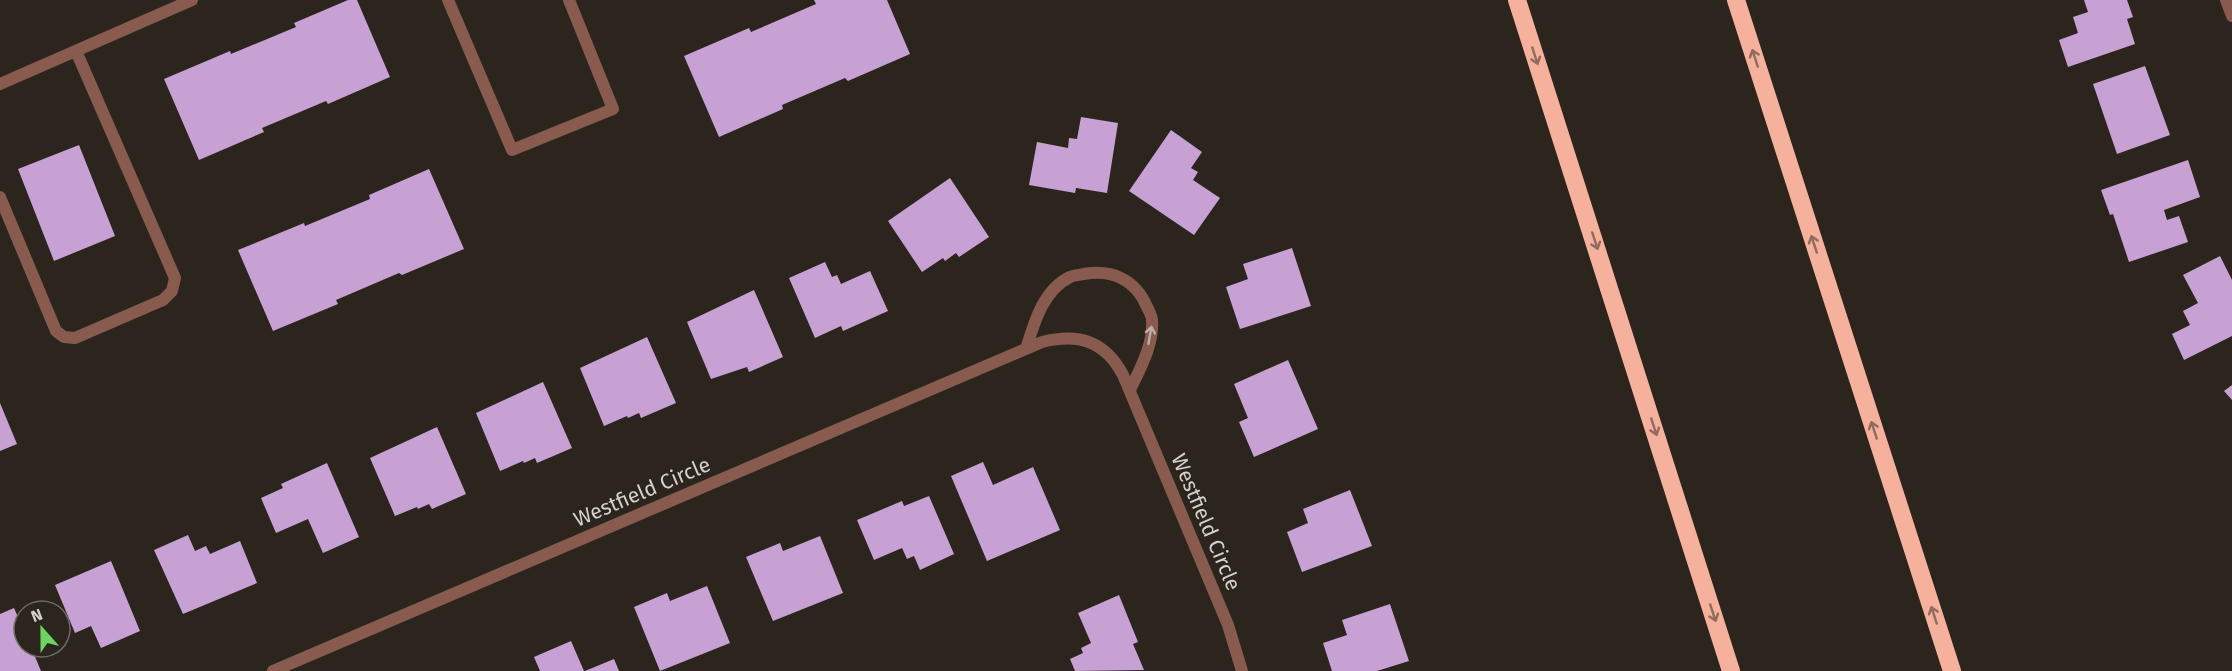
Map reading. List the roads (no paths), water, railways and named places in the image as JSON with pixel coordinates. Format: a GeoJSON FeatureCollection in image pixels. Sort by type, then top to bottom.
{"type":"FeatureCollection","features":[{"type":"Feature","properties":{"kind":"highway"},"geometry":{"type":"LineString","coordinates":[[1517,0],[1731,671]]}},
{"type":"Feature","properties":{"kind":"highway"},"geometry":{"type":"LineString","coordinates":[[1736,0],[1952,671]]}},
{"type":"Feature","properties":{"kind":"street"},"geometry":{"type":"LineString","coordinates":[[0,84],[192,0]]}},
{"type":"Feature","properties":{"kind":"street"},"geometry":{"type":"LineString","coordinates":[[448,0],[512,150],[613,109],[569,0]]}},
{"type":"Feature","properties":{"kind":"street"},"geometry":{"type":"LineString","coordinates":[[2226,0],[2232,16]]}},
{"type":"Feature","properties":{"kind":"street"},"geometry":{"type":"LineString","coordinates":[[0,197],[56,331],[64,337],[75,338],[163,300],[172,291],[176,278],[76,51]]}},
{"type":"Feature","properties":{"kind":"street"},"geometry":{"type":"LineString","coordinates":[[1026,349],[1036,316],[1053,290],[1071,276],[1094,272],[1110,273],[1133,286],[1145,301],[1152,318],[1151,337],[1143,363],[1130,390]]}},
{"type":"Feature","properties":{"kind":"street","name":"Westfield Circle"},"geometry":{"type":"LineString","coordinates":[[273,671],[1026,349],[1058,338],[1074,338],[1104,349],[1115,359],[1228,625],[1242,671]]}}]}
